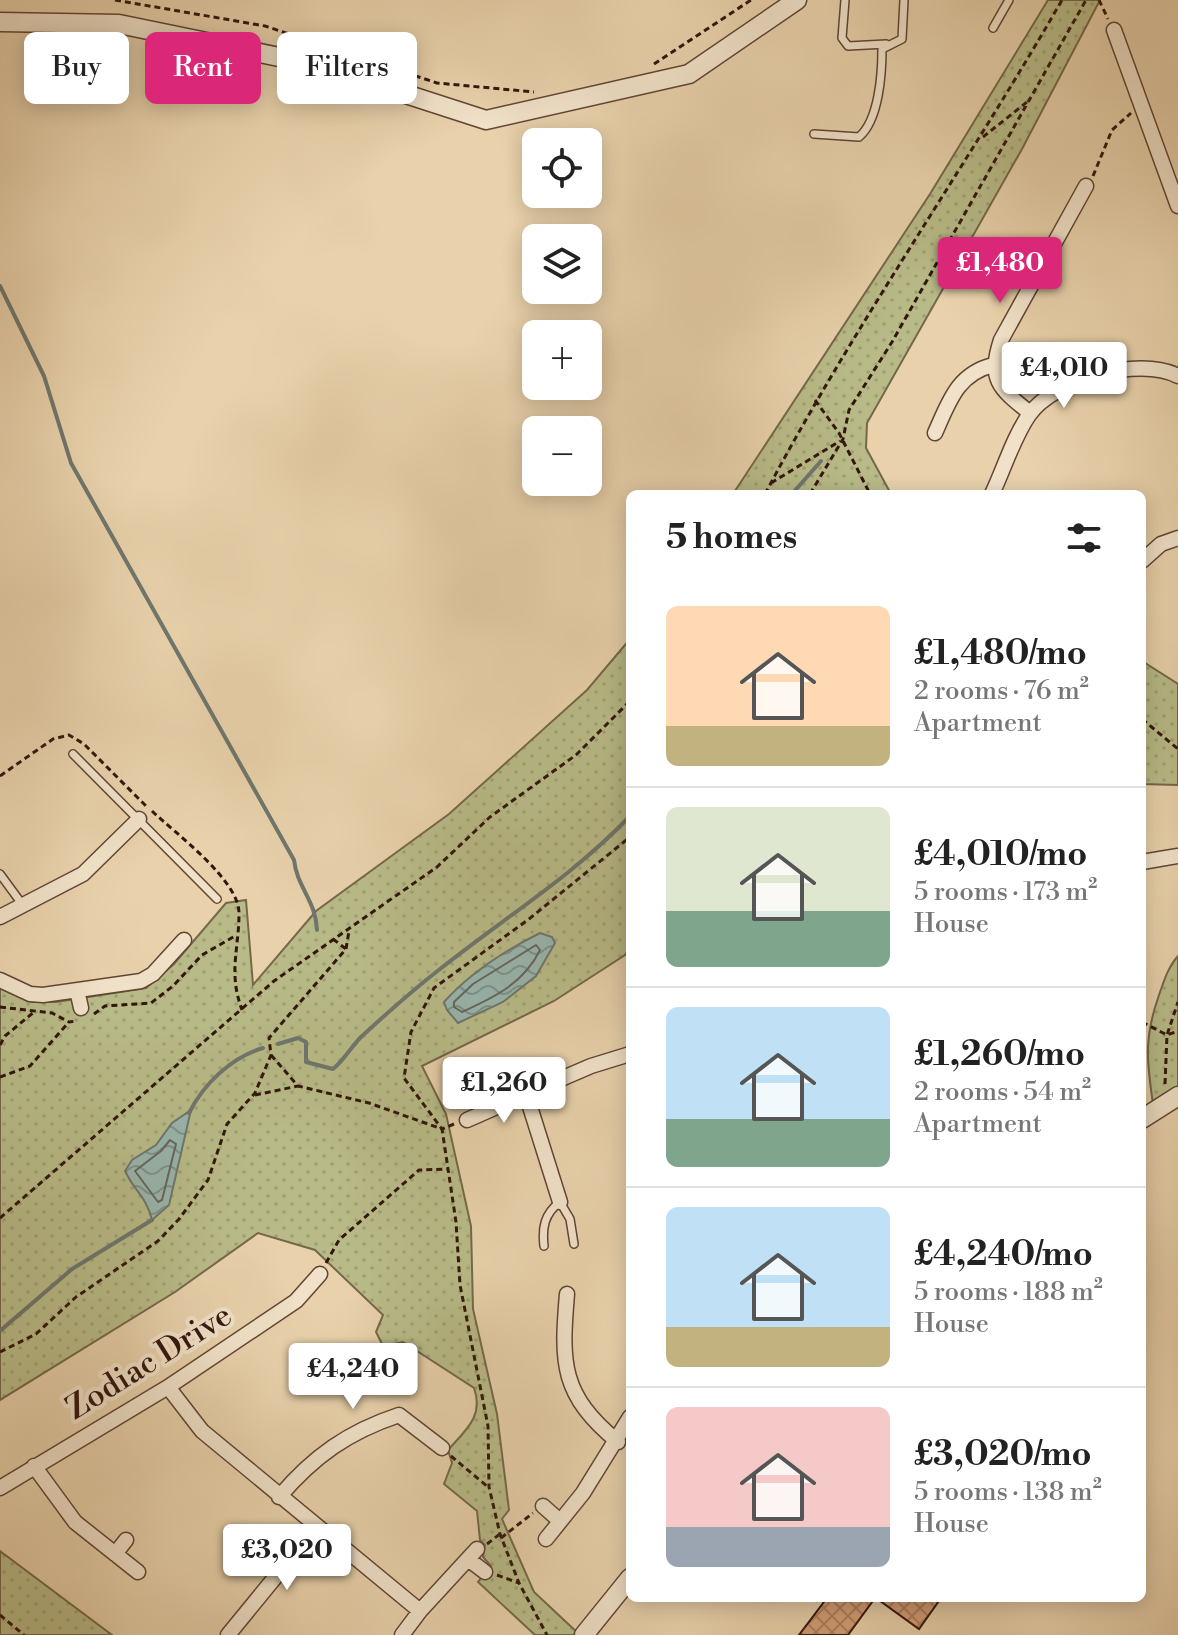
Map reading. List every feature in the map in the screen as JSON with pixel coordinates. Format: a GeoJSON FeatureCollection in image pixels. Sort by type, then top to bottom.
{"type":"FeatureCollection","features":[{"type":"Feature","properties":{"kind":"street"},"geometry":{"type":"LineString","coordinates":[[0,22],[119,24],[313,64],[486,120],[689,74],[797,0]]}},
{"type":"Feature","properties":{"kind":"street"},"geometry":{"type":"LineString","coordinates":[[1114,30],[1178,206]]}},
{"type":"Feature","properties":{"kind":"street"},"geometry":{"type":"LineString","coordinates":[[1030,413],[1000,385],[993,365],[1001,340],[1086,186]]}},
{"type":"Feature","properties":{"kind":"street"},"geometry":{"type":"LineString","coordinates":[[935,433],[956,388],[977,369],[993,365]]}},
{"type":"Feature","properties":{"kind":"street"},"geometry":{"type":"LineString","coordinates":[[994,490],[1030,413],[1053,395],[1092,375],[1139,369],[1176,371]]}},
{"type":"Feature","properties":{"kind":"street"},"geometry":{"type":"LineString","coordinates":[[1146,557],[1161,544],[1178,538]]}},
{"type":"Feature","properties":{"kind":"street"},"geometry":{"type":"LineString","coordinates":[[0,917],[83,874],[139,819]]}},
{"type":"Feature","properties":{"kind":"street"},"geometry":{"type":"LineString","coordinates":[[1146,861],[1178,856]]}},
{"type":"Feature","properties":{"kind":"street"},"geometry":{"type":"LineString","coordinates":[[0,980],[30,994],[148,978],[184,940]]}},
{"type":"Feature","properties":{"kind":"street"},"geometry":{"type":"LineString","coordinates":[[77,990],[81,1008]]}},
{"type":"Feature","properties":{"kind":"street"},"geometry":{"type":"LineString","coordinates":[[467,1120],[591,1066],[626,1055]]}},
{"type":"Feature","properties":{"kind":"street"},"geometry":{"type":"LineString","coordinates":[[526,1094],[560,1202]]}},
{"type":"Feature","properties":{"kind":"street"},"geometry":{"type":"LineString","coordinates":[[1146,1116],[1171,1100]]}},
{"type":"Feature","properties":{"kind":"street","name":"Zodiac Drive"},"geometry":{"type":"LineString","coordinates":[[0,1488],[168,1387],[296,1301],[320,1274]]}},
{"type":"Feature","properties":{"kind":"street"},"geometry":{"type":"LineString","coordinates":[[567,1294],[567,1383],[589,1418],[618,1442]]}},
{"type":"Feature","properties":{"kind":"street"},"geometry":{"type":"LineString","coordinates":[[168,1387],[202,1431],[420,1611]]}},
{"type":"Feature","properties":{"kind":"street"},"geometry":{"type":"LineString","coordinates":[[279,1497],[327,1447],[371,1424],[399,1415],[442,1448]]}},
{"type":"Feature","properties":{"kind":"street"},"geometry":{"type":"LineString","coordinates":[[546,1539],[618,1442],[626,1425]]}},
{"type":"Feature","properties":{"kind":"street"},"geometry":{"type":"LineString","coordinates":[[34,1466],[75,1522],[138,1572]]}},
{"type":"Feature","properties":{"kind":"street"},"geometry":{"type":"LineString","coordinates":[[543,1506],[560,1521]]}},
{"type":"Feature","properties":{"kind":"street"},"geometry":{"type":"LineString","coordinates":[[228,1635],[317,1526]]}},
{"type":"Feature","properties":{"kind":"street"},"geometry":{"type":"LineString","coordinates":[[115,1554],[126,1540]]}},
{"type":"Feature","properties":{"kind":"street"},"geometry":{"type":"LineString","coordinates":[[402,1635],[472,1554],[485,1572]]}},
{"type":"Feature","properties":{"kind":"street"},"geometry":{"type":"LineString","coordinates":[[584,1635],[626,1583]]}},
{"type":"Feature","properties":{"kind":"lane"},"geometry":{"type":"LineString","coordinates":[[845,0],[842,38],[848,46],[886,44],[902,39],[904,0]]}},
{"type":"Feature","properties":{"kind":"lane"},"geometry":{"type":"LineString","coordinates":[[993,28],[1009,0]]}},
{"type":"Feature","properties":{"kind":"lane"},"geometry":{"type":"LineString","coordinates":[[814,134],[859,137],[865,132],[872,119],[882,49],[886,44]]}},
{"type":"Feature","properties":{"kind":"lane"},"geometry":{"type":"LineString","coordinates":[[73,754],[217,899]]}},
{"type":"Feature","properties":{"kind":"lane"},"geometry":{"type":"LineString","coordinates":[[0,874],[22,904]]}},
{"type":"Feature","properties":{"kind":"lane"},"geometry":{"type":"LineString","coordinates":[[544,1246],[542,1227],[552,1208],[560,1202],[570,1219],[574,1244]]}},
{"type":"Feature","properties":{"kind":"path"},"geometry":{"type":"LineString","coordinates":[[115,0],[265,26],[437,83],[540,92]]}},
{"type":"Feature","properties":{"kind":"path"},"geometry":{"type":"LineString","coordinates":[[644,70],[751,0]]}},
{"type":"Feature","properties":{"kind":"path"},"geometry":{"type":"LineString","coordinates":[[767,490],[815,400],[980,140],[1062,0]]}},
{"type":"Feature","properties":{"kind":"path"},"geometry":{"type":"LineString","coordinates":[[812,490],[843,439],[849,410],[1086,0]]}},
{"type":"Feature","properties":{"kind":"path"},"geometry":{"type":"LineString","coordinates":[[1099,0],[1114,30]]}},
{"type":"Feature","properties":{"kind":"path"},"geometry":{"type":"LineString","coordinates":[[980,140],[1030,99]]}},
{"type":"Feature","properties":{"kind":"path"},"geometry":{"type":"LineString","coordinates":[[1086,186],[1118,121],[1143,106]]}},
{"type":"Feature","properties":{"kind":"path"},"geometry":{"type":"LineString","coordinates":[[815,400],[843,439],[868,490]]}},
{"type":"Feature","properties":{"kind":"path"},"geometry":{"type":"LineString","coordinates":[[770,484],[843,439]]}},
{"type":"Feature","properties":{"kind":"path"},"geometry":{"type":"LineString","coordinates":[[0,1218],[274,981],[437,867],[490,817],[576,755],[626,705]]}},
{"type":"Feature","properties":{"kind":"path"},"geometry":{"type":"LineString","coordinates":[[1146,720],[1178,749]]}},
{"type":"Feature","properties":{"kind":"path"},"geometry":{"type":"LineString","coordinates":[[547,1635],[519,1583],[501,1538],[489,1487],[488,1426],[460,1285],[456,1222],[442,1129],[404,1078],[411,1032],[434,988],[529,919],[626,840]]}},
{"type":"Feature","properties":{"kind":"path"},"geometry":{"type":"LineString","coordinates":[[0,1352],[36,1334],[76,1297],[158,1241],[208,1180],[227,1124],[253,1095],[271,1055],[269,1038],[346,949],[349,930]]}},
{"type":"Feature","properties":{"kind":"path"},"geometry":{"type":"LineString","coordinates":[[134,1004],[151,1003],[163,996],[202,955],[235,936]]}},
{"type":"Feature","properties":{"kind":"path"},"geometry":{"type":"LineString","coordinates":[[333,939],[346,949]]}},
{"type":"Feature","properties":{"kind":"path"},"geometry":{"type":"LineString","coordinates":[[1171,1100],[1167,1035],[1178,1002]]}},
{"type":"Feature","properties":{"kind":"path"},"geometry":{"type":"LineString","coordinates":[[0,1045],[5,1036],[34,1012]]}},
{"type":"Feature","properties":{"kind":"path"},"geometry":{"type":"LineString","coordinates":[[0,1077],[30,1066],[69,1022]]}},
{"type":"Feature","properties":{"kind":"path"},"geometry":{"type":"LineString","coordinates":[[1146,1024],[1167,1035],[1178,1031]]}},
{"type":"Feature","properties":{"kind":"path"},"geometry":{"type":"LineString","coordinates":[[271,1055],[298,1086]]}},
{"type":"Feature","properties":{"kind":"path"},"geometry":{"type":"LineString","coordinates":[[253,1095],[298,1086],[369,1103],[442,1129],[467,1120]]}},
{"type":"Feature","properties":{"kind":"path"},"geometry":{"type":"LineString","coordinates":[[320,1274],[339,1240],[419,1170],[447,1169]]}},
{"type":"Feature","properties":{"kind":"path"},"geometry":{"type":"LineString","coordinates":[[442,1448],[489,1487]]}},
{"type":"Feature","properties":{"kind":"path"},"geometry":{"type":"LineString","coordinates":[[501,1538],[543,1506]]}},
{"type":"Feature","properties":{"kind":"path"},"geometry":{"type":"LineString","coordinates":[[485,1572],[519,1583]]}},
{"type":"Feature","properties":{"kind":"path"},"geometry":{"type":"LineString","coordinates":[[0,1615],[24,1635]]}},
{"type":"Feature","properties":{"kind":"green space"},"geometry":{"type":"Polygon","coordinates":[[[1048,0],[1100,0],[1022,149],[867,423],[866,448],[889,490],[736,490],[930,194],[1048,0]]]}},
{"type":"Feature","properties":{"kind":"green space"},"geometry":{"type":"Polygon","coordinates":[[[626,644],[626,953],[554,1001],[422,1066],[446,1114],[471,1226],[473,1309],[497,1414],[509,1510],[502,1519],[534,1592],[580,1635],[535,1635],[478,1582],[491,1566],[483,1557],[485,1545],[480,1540],[477,1511],[444,1484],[452,1463],[448,1450],[475,1415],[474,1388],[403,1342],[383,1346],[376,1332],[383,1315],[315,1250],[258,1233],[175,1292],[0,1400],[0,988],[32,1002],[56,1002],[146,988],[174,964],[226,903],[246,900],[253,985],[316,911],[449,814],[587,690],[626,644]]]}},
{"type":"Feature","properties":{"kind":"green space"},"geometry":{"type":"Polygon","coordinates":[[[1146,664],[1178,684],[1178,785],[1146,784],[1146,664]]]}},
{"type":"Feature","properties":{"kind":"green space"},"geometry":{"type":"Polygon","coordinates":[[[1178,956],[1178,1096],[1154,1111],[1148,1066],[1150,1026],[1165,979],[1178,956]]]}},
{"type":"Feature","properties":{"kind":"green space"},"geometry":{"type":"Polygon","coordinates":[[[0,1551],[112,1635],[0,1635],[0,1551]]]}},
{"type":"Feature","properties":{"kind":"water"},"geometry":{"type":"Polygon","coordinates":[[[540,933],[552,937],[555,943],[536,976],[503,1002],[458,1023],[444,1002],[489,963],[540,933]]]}},
{"type":"Feature","properties":{"kind":"water"},"geometry":{"type":"Polygon","coordinates":[[[191,1110],[169,1205],[152,1220],[147,1205],[125,1171],[132,1160],[156,1145],[172,1123],[191,1110]]]}},
{"type":"Feature","properties":{"kind":"building"},"geometry":{"type":"Polygon","coordinates":[[[824,1602],[872,1602],[848,1635],[799,1635],[824,1602]]]}},
{"type":"Feature","properties":{"kind":"building"},"geometry":{"type":"Polygon","coordinates":[[[882,1602],[938,1602],[919,1629],[882,1602]]]}},
{"type":"Feature","properties":{"kind":"waterway"},"geometry":{"type":"LineString","coordinates":[[0,286],[44,376],[71,463],[294,860],[317,930]]}},
{"type":"Feature","properties":{"kind":"waterway"},"geometry":{"type":"LineString","coordinates":[[796,490],[821,461]]}},
{"type":"Feature","properties":{"kind":"waterway"},"geometry":{"type":"LineString","coordinates":[[278,1044],[298,1038],[306,1042],[306,1062],[333,1069],[361,1037],[410,994],[562,877],[626,820]]}},
{"type":"Feature","properties":{"kind":"waterway"},"geometry":{"type":"LineString","coordinates":[[189,1113],[219,1073],[240,1058],[263,1048]]}},
{"type":"Feature","properties":{"kind":"waterway"},"geometry":{"type":"LineString","coordinates":[[0,1331],[72,1269],[152,1220]]}}]}
